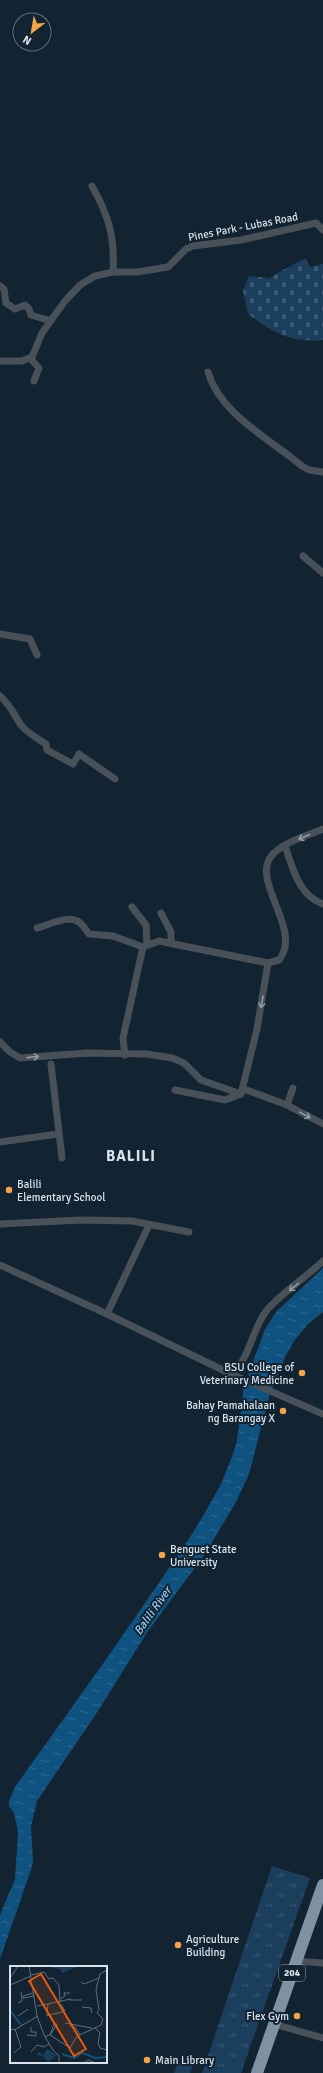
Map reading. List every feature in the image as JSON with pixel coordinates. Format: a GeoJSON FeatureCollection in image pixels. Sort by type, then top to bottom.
{"type":"FeatureCollection","features":[{"type":"Feature","properties":{"kind":"highway","name":"204"},"geometry":{"type":"LineString","coordinates":[[257,2073],[323,1885]]}},
{"type":"Feature","properties":{"kind":"street"},"geometry":{"type":"LineString","coordinates":[[92,186],[110,224],[115,250],[113,272]]}},
{"type":"Feature","properties":{"kind":"street","name":"Pines Park - Lubas Road"},"geometry":{"type":"LineString","coordinates":[[30,358],[64,301],[80,286],[95,276],[113,272],[137,272],[168,267],[186,249],[198,245],[241,240],[316,223],[323,230]]}},
{"type":"Feature","properties":{"kind":"street"},"geometry":{"type":"LineString","coordinates":[[0,286],[4,289],[6,303],[15,309],[25,305],[29,309],[31,315],[51,321]]}},
{"type":"Feature","properties":{"kind":"street"},"geometry":{"type":"LineString","coordinates":[[0,361],[22,361],[30,358],[39,368],[34,381]]}},
{"type":"Feature","properties":{"kind":"street"},"geometry":{"type":"LineString","coordinates":[[208,372],[214,388],[234,414],[302,466],[312,471],[323,472]]}},
{"type":"Feature","properties":{"kind":"street"},"geometry":{"type":"LineString","coordinates":[[303,556],[323,573]]}},
{"type":"Feature","properties":{"kind":"street"},"geometry":{"type":"LineString","coordinates":[[0,634],[30,638],[37,654]]}},
{"type":"Feature","properties":{"kind":"street"},"geometry":{"type":"LineString","coordinates":[[0,696],[11,706],[21,724],[30,734],[46,744],[47,750],[73,764],[79,754],[115,779]]}},
{"type":"Feature","properties":{"kind":"street"},"geometry":{"type":"LineString","coordinates":[[37,928],[67,919],[73,919],[84,927],[89,934],[113,936],[145,946],[159,941],[171,942],[268,963],[279,960],[282,955],[285,939],[284,928],[268,883],[268,863],[275,853],[285,846],[323,829]]}},
{"type":"Feature","properties":{"kind":"street"},"geometry":{"type":"LineString","coordinates":[[285,846],[304,892],[311,898],[323,904]]}},
{"type":"Feature","properties":{"kind":"street"},"geometry":{"type":"LineString","coordinates":[[125,1055],[123,1038],[145,946],[146,925],[132,907]]}},
{"type":"Feature","properties":{"kind":"street"},"geometry":{"type":"LineString","coordinates":[[161,913],[171,932],[171,942]]}},
{"type":"Feature","properties":{"kind":"street"},"geometry":{"type":"LineString","coordinates":[[242,1091],[268,963]]}},
{"type":"Feature","properties":{"kind":"street"},"geometry":{"type":"LineString","coordinates":[[0,1042],[10,1052],[20,1058],[87,1053],[125,1055],[147,1054],[172,1058],[184,1063],[201,1080],[287,1105],[323,1124]]}},
{"type":"Feature","properties":{"kind":"street"},"geometry":{"type":"LineString","coordinates":[[51,1064],[62,1158]]}},
{"type":"Feature","properties":{"kind":"street"},"geometry":{"type":"LineString","coordinates":[[287,1105],[293,1088]]}},
{"type":"Feature","properties":{"kind":"street"},"geometry":{"type":"LineString","coordinates":[[175,1090],[225,1100],[242,1091]]}},
{"type":"Feature","properties":{"kind":"street"},"geometry":{"type":"LineString","coordinates":[[0,1142],[58,1134]]}},
{"type":"Feature","properties":{"kind":"street"},"geometry":{"type":"LineString","coordinates":[[0,1224],[81,1220],[132,1221],[189,1232]]}},
{"type":"Feature","properties":{"kind":"street"},"geometry":{"type":"LineString","coordinates":[[108,1314],[148,1225]]}},
{"type":"Feature","properties":{"kind":"street"},"geometry":{"type":"LineString","coordinates":[[234,1376],[250,1347],[256,1327],[267,1310],[323,1261]]}},
{"type":"Feature","properties":{"kind":"street"},"geometry":{"type":"LineString","coordinates":[[0,1265],[108,1314],[234,1376],[323,1414]]}},
{"type":"Feature","properties":{"kind":"street"},"geometry":{"type":"LineString","coordinates":[[296,1961],[323,1963]]}},
{"type":"Feature","properties":{"kind":"street"},"geometry":{"type":"LineString","coordinates":[[274,2024],[323,2038]]}},
{"type":"Feature","properties":{"kind":"green space"},"geometry":{"type":"Polygon","coordinates":[[[305,258],[310,267],[323,264],[323,340],[301,340],[282,335],[248,314],[243,290],[249,276],[269,278],[305,258]]]}},
{"type":"Feature","properties":{"kind":"green space"},"geometry":{"type":"Polygon","coordinates":[[[272,1866],[310,1878],[241,2073],[202,2073],[272,1866]]]}},
{"type":"Feature","properties":{"kind":"green space"},"geometry":{"type":"Polygon","coordinates":[[[179,2061],[193,2066],[190,2073],[174,2073],[179,2061]]]}},
{"type":"Feature","properties":{"kind":"water","name":"Balili River"},"geometry":{"type":"Polygon","coordinates":[[[323,1268],[323,1312],[308,1324],[295,1340],[286,1355],[269,1397],[249,1474],[236,1502],[205,1554],[146,1634],[98,1711],[37,1801],[31,1826],[33,1862],[0,1959],[0,1915],[15,1879],[18,1832],[14,1813],[9,1806],[9,1801],[15,1787],[107,1658],[185,1545],[203,1516],[221,1484],[233,1454],[237,1440],[244,1386],[265,1329],[276,1312],[323,1268]]]}},
{"type":"Feature","properties":{"kind":"place","name":"Balili Elementary School"},"geometry":{"type":"Point","coordinates":[9,1190]}},
{"type":"Feature","properties":{"kind":"place","name":"BSU College of Veterinary Medicine"},"geometry":{"type":"Point","coordinates":[302,1373]}},
{"type":"Feature","properties":{"kind":"place","name":"Bahay Pamahalaan ng Barangay X"},"geometry":{"type":"Point","coordinates":[283,1411]}},
{"type":"Feature","properties":{"kind":"place","name":"Benguet State University"},"geometry":{"type":"Point","coordinates":[162,1555]}},
{"type":"Feature","properties":{"kind":"place","name":"Agriculture Building"},"geometry":{"type":"Point","coordinates":[178,1945]}},
{"type":"Feature","properties":{"kind":"place","name":"Flex Gym"},"geometry":{"type":"Point","coordinates":[297,2016]}},
{"type":"Feature","properties":{"kind":"place","name":"Main Library"},"geometry":{"type":"Point","coordinates":[147,2060]}},
{"type":"Feature","properties":{"kind":"district","name":"BALILI"},"geometry":{"type":"Point","coordinates":[131,1156]}}]}
